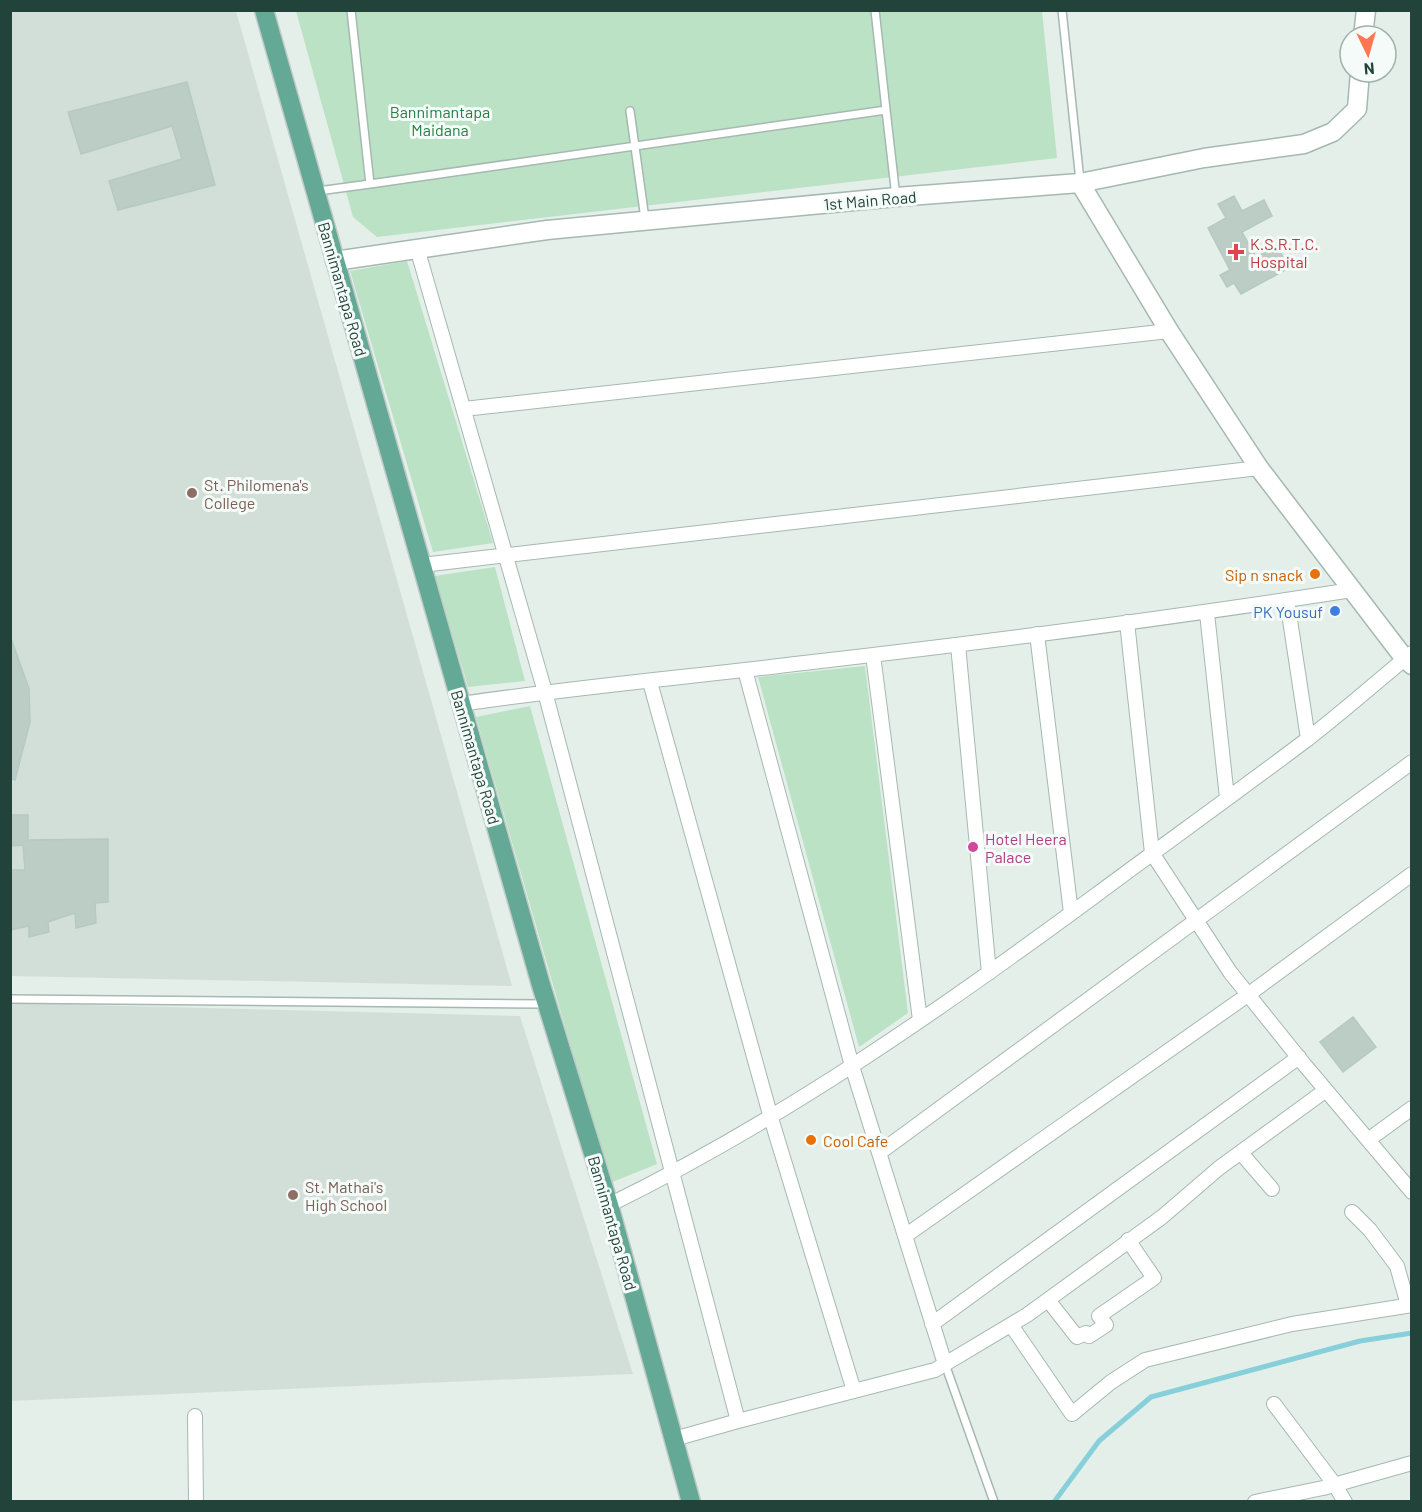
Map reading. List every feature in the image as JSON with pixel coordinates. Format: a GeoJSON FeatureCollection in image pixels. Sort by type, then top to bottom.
{"type":"FeatureCollection","features":[{"type":"Feature","properties":{"kind":"main road","name":"Bannimantapa Road"},"geometry":{"type":"LineString","coordinates":[[264,10],[547,1004],[609,1205],[689,1500]]}},
{"type":"Feature","properties":{"kind":"street","name":"1st Main Road"},"geometry":{"type":"LineString","coordinates":[[335,261],[547,230],[896,197],[1080,183],[1204,158],[1304,144],[1333,132],[1356,109],[1359,84]]}},
{"type":"Feature","properties":{"kind":"street"},"geometry":{"type":"LineString","coordinates":[[609,1205],[673,1173],[771,1118],[989,973],[1308,739],[1409,659],[1352,590],[1259,468],[1169,331],[1080,183]]}},
{"type":"Feature","properties":{"kind":"street"},"geometry":{"type":"LineString","coordinates":[[417,248],[545,692],[738,1421]]}},
{"type":"Feature","properties":{"kind":"street"},"geometry":{"type":"LineString","coordinates":[[464,409],[1169,331]]}},
{"type":"Feature","properties":{"kind":"street"},"geometry":{"type":"LineString","coordinates":[[422,565],[1259,468]]}},
{"type":"Feature","properties":{"kind":"street"},"geometry":{"type":"LineString","coordinates":[[461,704],[545,692],[650,682],[958,645],[1207,613],[1352,590]]}},
{"type":"Feature","properties":{"kind":"street"},"geometry":{"type":"LineString","coordinates":[[1287,600],[1308,739]]}},
{"type":"Feature","properties":{"kind":"street"},"geometry":{"type":"LineString","coordinates":[[1207,613],[1227,798]]}},
{"type":"Feature","properties":{"kind":"street"},"geometry":{"type":"LineString","coordinates":[[1127,622],[1152,853],[1230,972],[1412,1192]]}},
{"type":"Feature","properties":{"kind":"street"},"geometry":{"type":"LineString","coordinates":[[1037,634],[1071,914]]}},
{"type":"Feature","properties":{"kind":"street"},"geometry":{"type":"LineString","coordinates":[[958,645],[989,973]]}},
{"type":"Feature","properties":{"kind":"street"},"geometry":{"type":"LineString","coordinates":[[873,655],[920,1020]]}},
{"type":"Feature","properties":{"kind":"street"},"geometry":{"type":"LineString","coordinates":[[745,670],[852,1066],[945,1364]]}},
{"type":"Feature","properties":{"kind":"street"},"geometry":{"type":"LineString","coordinates":[[650,682],[771,1118],[854,1391]]}},
{"type":"Feature","properties":{"kind":"street"},"geometry":{"type":"LineString","coordinates":[[879,1153],[1412,762]]}},
{"type":"Feature","properties":{"kind":"street"},"geometry":{"type":"LineString","coordinates":[[905,1236],[1249,994],[1412,874]]}},
{"type":"Feature","properties":{"kind":"street"},"geometry":{"type":"LineString","coordinates":[[933,1324],[1299,1057]]}},
{"type":"Feature","properties":{"kind":"street"},"geometry":{"type":"LineString","coordinates":[[674,1439],[935,1370],[1011,1325],[1047,1300],[1162,1217],[1219,1168],[1326,1090]]}},
{"type":"Feature","properties":{"kind":"street"},"geometry":{"type":"LineString","coordinates":[[1368,1140],[1412,1108]]}},
{"type":"Feature","properties":{"kind":"street"},"geometry":{"type":"LineString","coordinates":[[1240,1153],[1272,1189]]}},
{"type":"Feature","properties":{"kind":"street"},"geometry":{"type":"LineString","coordinates":[[1011,1325],[1072,1414],[1111,1382],[1145,1360],[1292,1324],[1410,1305],[1397,1266],[1370,1230],[1352,1212]]}},
{"type":"Feature","properties":{"kind":"street"},"geometry":{"type":"LineString","coordinates":[[1047,1300],[1077,1337],[1086,1333],[1089,1336],[1106,1325],[1099,1317],[1154,1278],[1128,1240]]}},
{"type":"Feature","properties":{"kind":"street"},"geometry":{"type":"LineString","coordinates":[[1274,1404],[1335,1485],[1345,1502]]}},
{"type":"Feature","properties":{"kind":"street"},"geometry":{"type":"LineString","coordinates":[[195,1416],[196,1502]]}},
{"type":"Feature","properties":{"kind":"street"},"geometry":{"type":"LineString","coordinates":[[1255,1502],[1335,1485],[1412,1463]]}},
{"type":"Feature","properties":{"kind":"lane"},"geometry":{"type":"LineString","coordinates":[[351,10],[370,184]]}},
{"type":"Feature","properties":{"kind":"lane"},"geometry":{"type":"LineString","coordinates":[[875,10],[896,197]]}},
{"type":"Feature","properties":{"kind":"lane"},"geometry":{"type":"LineString","coordinates":[[1062,10],[1080,183]]}},
{"type":"Feature","properties":{"kind":"lane"},"geometry":{"type":"LineString","coordinates":[[315,191],[886,110]]}},
{"type":"Feature","properties":{"kind":"lane"},"geometry":{"type":"LineString","coordinates":[[630,111],[645,220]]}},
{"type":"Feature","properties":{"kind":"lane"},"geometry":{"type":"LineString","coordinates":[[10,999],[547,1004]]}},
{"type":"Feature","properties":{"kind":"lane"},"geometry":{"type":"LineString","coordinates":[[945,1364],[994,1502]]}},
{"type":"Feature","properties":{"kind":"shaded area","name":"St. Philomena's College"},"geometry":{"type":"Polygon","coordinates":[[[11,11],[236,11],[512,986],[11,976],[11,11]]]}},
{"type":"Feature","properties":{"kind":"shaded area","name":"St. Mathai's High School"},"geometry":{"type":"Polygon","coordinates":[[[10,1003],[520,1016],[633,1374],[11,1401],[10,1003]]]}},
{"type":"Feature","properties":{"kind":"green space","name":"Bannimantapa Maidana"},"geometry":{"type":"Polygon","coordinates":[[[296,11],[1042,11],[1057,158],[377,237],[353,217],[296,11]]]}},
{"type":"Feature","properties":{"kind":"green space"},"geometry":{"type":"Polygon","coordinates":[[[407,261],[493,543],[433,552],[350,271],[407,261]]]}},
{"type":"Feature","properties":{"kind":"green space"},"geometry":{"type":"Polygon","coordinates":[[[495,567],[525,681],[468,687],[435,576],[495,567]]]}},
{"type":"Feature","properties":{"kind":"green space"},"geometry":{"type":"Polygon","coordinates":[[[865,666],[908,1013],[859,1047],[758,677],[865,666]]]}},
{"type":"Feature","properties":{"kind":"green space"},"geometry":{"type":"Polygon","coordinates":[[[530,706],[657,1164],[610,1183],[476,717],[530,706]]]}},
{"type":"Feature","properties":{"kind":"building"},"geometry":{"type":"Polygon","coordinates":[[[187,82],[215,185],[118,210],[109,181],[182,159],[172,126],[81,154],[68,112],[187,82]]]}},
{"type":"Feature","properties":{"kind":"building"},"geometry":{"type":"Polygon","coordinates":[[[1234,196],[1242,211],[1264,200],[1272,216],[1242,232],[1256,257],[1277,246],[1289,268],[1241,294],[1234,283],[1227,287],[1220,275],[1230,270],[1208,228],[1226,218],[1218,204],[1234,196]]]}},
{"type":"Feature","properties":{"kind":"building"},"geometry":{"type":"Polygon","coordinates":[[[12,641],[29,689],[30,722],[15,780],[10,779],[10,642],[12,641]]]}},
{"type":"Feature","properties":{"kind":"building"},"geometry":{"type":"Polygon","coordinates":[[[10,815],[28,815],[28,840],[108,839],[108,902],[95,903],[96,923],[76,928],[75,913],[48,922],[49,932],[29,937],[29,926],[10,930],[10,870],[25,870],[23,845],[10,846],[10,815]]]}},
{"type":"Feature","properties":{"kind":"building"},"geometry":{"type":"Polygon","coordinates":[[[1353,1017],[1376,1047],[1343,1072],[1320,1042],[1353,1017]]]}},
{"type":"Feature","properties":{"kind":"waterway"},"geometry":{"type":"LineString","coordinates":[[1054,1502],[1099,1441],[1151,1397],[1360,1341],[1412,1333]]}},
{"type":"Feature","properties":{"kind":"place","name":"K.S.R.T.C. Hospital"},"geometry":{"type":"Point","coordinates":[1236,252]}},
{"type":"Feature","properties":{"kind":"place","name":"St. Philomena's College"},"geometry":{"type":"Point","coordinates":[192,493]}},
{"type":"Feature","properties":{"kind":"place","name":"Sip n snack"},"geometry":{"type":"Point","coordinates":[1315,574]}},
{"type":"Feature","properties":{"kind":"place","name":"PK Yousuf"},"geometry":{"type":"Point","coordinates":[1335,611]}},
{"type":"Feature","properties":{"kind":"place","name":"Hotel Heera Palace"},"geometry":{"type":"Point","coordinates":[973,847]}},
{"type":"Feature","properties":{"kind":"place","name":"Cool Cafe"},"geometry":{"type":"Point","coordinates":[811,1140]}},
{"type":"Feature","properties":{"kind":"place","name":"St. Mathai's High School"},"geometry":{"type":"Point","coordinates":[293,1195]}}]}
